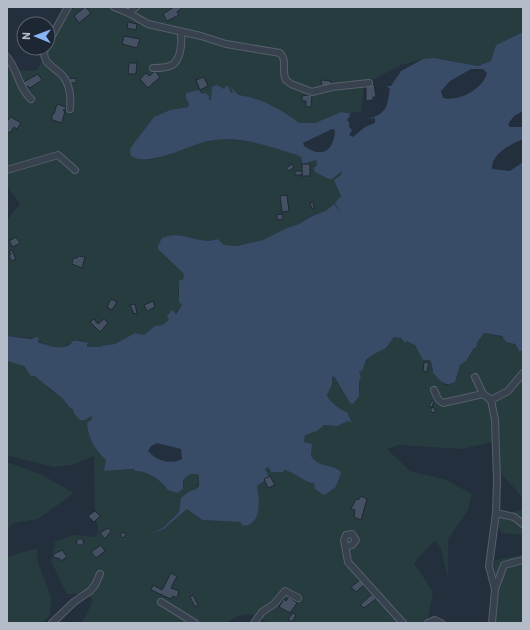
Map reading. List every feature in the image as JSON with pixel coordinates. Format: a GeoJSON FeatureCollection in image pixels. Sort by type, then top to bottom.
{"type":"FeatureCollection","features":[{"type":"Feature","properties":{"kind":"street"},"geometry":{"type":"LineString","coordinates":[[56,29],[68,7]]}},
{"type":"Feature","properties":{"kind":"street"},"geometry":{"type":"LineString","coordinates":[[114,7],[129,13],[148,24],[181,33],[201,36],[226,44],[280,53],[284,60],[284,77],[286,80],[308,91],[318,92],[332,87],[369,83]]}},
{"type":"Feature","properties":{"kind":"street"},"geometry":{"type":"LineString","coordinates":[[129,13],[136,7]]}},
{"type":"Feature","properties":{"kind":"street"},"geometry":{"type":"LineString","coordinates":[[153,68],[169,67],[173,64],[180,49],[181,33]]}},
{"type":"Feature","properties":{"kind":"street"},"geometry":{"type":"LineString","coordinates":[[43,56],[47,64],[65,80],[69,90],[70,109]]}},
{"type":"Feature","properties":{"kind":"street"},"geometry":{"type":"LineString","coordinates":[[7,57],[16,73],[21,87],[31,99]]}},
{"type":"Feature","properties":{"kind":"street"},"geometry":{"type":"LineString","coordinates":[[7,170],[58,155],[75,170]]}},
{"type":"Feature","properties":{"kind":"street"},"geometry":{"type":"LineString","coordinates":[[491,400],[508,391],[523,373]]}},
{"type":"Feature","properties":{"kind":"street"},"geometry":{"type":"LineString","coordinates":[[475,377],[483,394],[491,400],[496,430],[496,513],[489,566],[495,589]]}},
{"type":"Feature","properties":{"kind":"street"},"geometry":{"type":"LineString","coordinates":[[434,390],[438,399],[443,403],[483,394]]}},
{"type":"Feature","properties":{"kind":"street"},"geometry":{"type":"LineString","coordinates":[[496,513],[514,517],[523,524]]}},
{"type":"Feature","properties":{"kind":"street"},"geometry":{"type":"LineString","coordinates":[[346,547],[348,562],[403,623]]}},
{"type":"Feature","properties":{"kind":"street"},"geometry":{"type":"LineString","coordinates":[[492,623],[495,589],[504,565],[523,560]]}},
{"type":"Feature","properties":{"kind":"street"},"geometry":{"type":"LineString","coordinates":[[52,623],[74,602],[96,585],[100,574]]}},
{"type":"Feature","properties":{"kind":"street"},"geometry":{"type":"LineString","coordinates":[[254,623],[285,591],[298,598]]}},
{"type":"Feature","properties":{"kind":"street"},"geometry":{"type":"LineString","coordinates":[[161,602],[195,623]]}},
{"type":"Feature","properties":{"kind":"street"},"geometry":{"type":"LineString","coordinates":[[428,623],[435,620],[441,623]]}},
{"type":"Feature","properties":{"kind":"green space"},"geometry":{"type":"Polygon","coordinates":[[[75,7],[523,7],[523,32],[496,45],[491,61],[478,66],[442,59],[423,59],[401,65],[364,84],[361,112],[341,112],[315,123],[299,123],[286,114],[252,97],[238,95],[231,89],[233,92],[231,93],[225,89],[215,87],[212,87],[212,100],[209,100],[200,91],[186,98],[189,105],[188,107],[170,110],[154,117],[130,150],[150,160],[200,143],[222,139],[260,143],[297,155],[310,162],[316,160],[317,165],[329,179],[342,171],[341,175],[335,179],[341,196],[339,200],[342,213],[341,214],[334,204],[327,210],[310,216],[299,224],[287,228],[263,240],[237,246],[224,245],[218,239],[207,241],[173,236],[158,249],[184,274],[183,281],[180,280],[178,293],[182,305],[169,320],[162,325],[155,326],[144,335],[135,333],[115,344],[100,346],[101,350],[99,347],[87,347],[87,344],[90,343],[79,340],[60,348],[48,346],[34,338],[7,336],[7,220],[20,204],[7,186],[7,63],[17,70],[36,71],[45,56],[56,56],[56,36],[68,13],[75,7]]]}},
{"type":"Feature","properties":{"kind":"green space"},"geometry":{"type":"Polygon","coordinates":[[[484,333],[508,340],[519,351],[523,351],[523,504],[522,497],[500,472],[496,441],[463,449],[398,445],[387,449],[410,471],[446,480],[472,494],[468,510],[448,539],[448,578],[441,548],[435,540],[414,563],[433,592],[427,623],[268,623],[257,616],[248,614],[232,619],[227,623],[82,623],[93,601],[89,594],[67,594],[51,561],[55,542],[73,535],[97,537],[98,527],[95,517],[94,456],[72,465],[54,467],[10,456],[7,458],[7,361],[17,363],[25,368],[52,392],[59,394],[66,405],[92,418],[87,423],[89,434],[99,452],[107,460],[105,470],[134,469],[135,471],[142,471],[151,475],[166,486],[171,492],[184,488],[183,480],[190,474],[199,475],[199,482],[196,488],[187,492],[180,502],[179,512],[164,527],[152,532],[162,530],[167,527],[187,509],[201,520],[240,522],[258,484],[264,481],[265,468],[268,467],[270,472],[283,470],[293,471],[330,492],[335,488],[341,474],[334,469],[319,463],[311,457],[312,444],[304,442],[305,435],[324,425],[337,426],[348,421],[352,422],[347,413],[335,406],[327,395],[334,376],[342,391],[360,391],[359,381],[361,377],[359,372],[371,355],[386,348],[394,337],[401,338],[415,345],[423,359],[429,359],[432,365],[432,370],[445,385],[455,382],[460,365],[466,361],[484,333]]]}},
{"type":"Feature","properties":{"kind":"green space"},"geometry":{"type":"Polygon","coordinates":[[[7,462],[40,474],[74,493],[38,519],[14,523],[7,529],[7,462]]]}},
{"type":"Feature","properties":{"kind":"green space"},"geometry":{"type":"Polygon","coordinates":[[[523,510],[523,535],[501,533],[496,520],[504,514],[523,510]]]}},
{"type":"Feature","properties":{"kind":"green space"},"geometry":{"type":"Polygon","coordinates":[[[37,548],[38,563],[51,597],[50,615],[42,623],[7,623],[7,557],[37,548]]]}},
{"type":"Feature","properties":{"kind":"green space"},"geometry":{"type":"Polygon","coordinates":[[[523,555],[523,623],[491,623],[495,560],[523,555]]]}},
{"type":"Feature","properties":{"kind":"water"},"geometry":{"type":"Polygon","coordinates":[[[523,32],[523,111],[514,116],[508,124],[510,127],[523,127],[523,139],[498,154],[492,169],[510,171],[523,162],[523,351],[519,351],[515,344],[506,342],[502,336],[484,333],[477,343],[476,348],[474,348],[466,361],[460,365],[455,382],[445,384],[433,373],[430,360],[423,360],[415,345],[406,341],[405,343],[401,338],[394,337],[386,348],[372,355],[366,360],[362,371],[359,372],[361,377],[359,381],[359,396],[353,404],[350,403],[334,376],[332,378],[332,384],[327,395],[330,400],[342,410],[347,412],[352,423],[348,421],[337,426],[324,425],[317,431],[305,435],[304,442],[312,444],[311,456],[314,460],[340,471],[341,474],[335,488],[324,495],[315,489],[314,483],[308,482],[288,471],[284,470],[283,472],[271,472],[268,467],[265,469],[269,477],[264,479],[264,481],[257,486],[259,504],[257,516],[254,521],[249,524],[243,526],[240,522],[202,520],[187,509],[164,529],[150,534],[164,527],[179,512],[181,498],[199,486],[199,475],[190,474],[183,480],[183,489],[177,493],[168,490],[154,477],[144,472],[135,471],[134,469],[104,471],[106,460],[95,448],[89,434],[87,423],[92,419],[91,416],[85,420],[80,420],[63,398],[35,376],[31,376],[24,366],[7,361],[7,336],[31,339],[37,337],[39,338],[38,342],[57,347],[66,346],[73,341],[79,341],[90,343],[87,344],[87,347],[100,347],[101,350],[100,346],[115,344],[135,333],[144,335],[155,326],[162,325],[169,320],[167,316],[172,310],[176,314],[182,305],[179,302],[179,280],[183,280],[184,274],[158,249],[162,238],[176,235],[204,241],[218,239],[224,245],[237,246],[263,240],[327,210],[334,204],[341,213],[335,203],[341,196],[334,180],[341,175],[342,171],[332,179],[329,179],[315,172],[314,168],[317,165],[316,160],[303,164],[301,157],[297,155],[261,144],[225,139],[213,140],[155,158],[138,159],[131,156],[130,150],[132,146],[154,117],[170,110],[188,107],[189,104],[186,98],[186,93],[199,90],[202,94],[205,93],[209,96],[209,100],[211,100],[212,87],[217,85],[224,89],[229,85],[228,86],[231,93],[233,92],[230,86],[238,95],[251,97],[265,102],[299,123],[315,123],[341,112],[349,113],[353,111],[349,114],[350,116],[347,120],[349,122],[349,127],[352,130],[349,135],[353,137],[365,127],[375,123],[375,118],[368,119],[375,117],[383,111],[387,104],[390,89],[387,86],[391,86],[401,71],[423,59],[434,58],[478,66],[491,61],[496,45],[523,32]],[[471,69],[450,81],[441,91],[443,98],[449,99],[463,96],[476,89],[481,84],[487,73],[483,69],[471,69]],[[332,129],[303,143],[304,146],[310,150],[316,152],[326,151],[332,143],[335,130],[332,129]],[[157,443],[151,446],[148,451],[160,460],[173,462],[182,459],[181,449],[157,443]]]}},
{"type":"Feature","properties":{"kind":"building"},"geometry":{"type":"Polygon","coordinates":[[[85,7],[91,13],[79,23],[74,16],[85,7]]]}},
{"type":"Feature","properties":{"kind":"building"},"geometry":{"type":"Polygon","coordinates":[[[174,7],[183,7],[177,12],[179,15],[167,21],[163,14],[174,7]]]}},
{"type":"Feature","properties":{"kind":"building"},"geometry":{"type":"Polygon","coordinates":[[[128,22],[137,24],[136,30],[127,28],[128,22]]]}},
{"type":"Feature","properties":{"kind":"building"},"geometry":{"type":"Polygon","coordinates":[[[124,36],[140,39],[137,48],[122,44],[124,36]]]}},
{"type":"Feature","properties":{"kind":"building"},"geometry":{"type":"Polygon","coordinates":[[[129,63],[137,63],[136,74],[128,74],[129,63]]]}},
{"type":"Feature","properties":{"kind":"building"},"geometry":{"type":"Polygon","coordinates":[[[155,71],[160,77],[148,88],[140,79],[146,73],[149,76],[155,71]]]}},
{"type":"Feature","properties":{"kind":"building"},"geometry":{"type":"Polygon","coordinates":[[[38,74],[42,80],[30,88],[28,86],[24,89],[20,84],[38,74]]]}},
{"type":"Feature","properties":{"kind":"building"},"geometry":{"type":"Polygon","coordinates":[[[204,77],[208,86],[200,90],[196,80],[204,77]]]}},
{"type":"Feature","properties":{"kind":"building"},"geometry":{"type":"Polygon","coordinates":[[[76,78],[76,83],[68,83],[68,79],[76,78]]]}},
{"type":"Feature","properties":{"kind":"building"},"geometry":{"type":"Polygon","coordinates":[[[321,80],[331,81],[331,85],[322,86],[321,80]]]}},
{"type":"Feature","properties":{"kind":"building"},"geometry":{"type":"Polygon","coordinates":[[[374,84],[376,97],[373,97],[373,100],[366,101],[366,86],[374,84]]]}},
{"type":"Feature","properties":{"kind":"building"},"geometry":{"type":"Polygon","coordinates":[[[312,95],[311,107],[306,107],[306,101],[302,101],[302,96],[312,95]]]}},
{"type":"Feature","properties":{"kind":"building"},"geometry":{"type":"Polygon","coordinates":[[[57,104],[66,107],[65,110],[63,110],[65,111],[62,123],[52,120],[52,114],[54,114],[57,104]]]}},
{"type":"Feature","properties":{"kind":"building"},"geometry":{"type":"Polygon","coordinates":[[[11,117],[21,123],[17,129],[14,127],[10,133],[7,131],[7,121],[11,117]]]}},
{"type":"Feature","properties":{"kind":"building"},"geometry":{"type":"Polygon","coordinates":[[[292,164],[294,167],[289,171],[286,168],[292,164]]]}},
{"type":"Feature","properties":{"kind":"building"},"geometry":{"type":"Polygon","coordinates":[[[302,164],[310,164],[310,176],[302,176],[302,164]]]}},
{"type":"Feature","properties":{"kind":"building"},"geometry":{"type":"Polygon","coordinates":[[[295,171],[302,171],[302,175],[295,175],[295,171]]]}},
{"type":"Feature","properties":{"kind":"building"},"geometry":{"type":"Polygon","coordinates":[[[287,195],[289,211],[282,212],[280,196],[287,195]]]}},
{"type":"Feature","properties":{"kind":"building"},"geometry":{"type":"Polygon","coordinates":[[[313,202],[314,209],[312,209],[310,203],[313,202]]]}},
{"type":"Feature","properties":{"kind":"building"},"geometry":{"type":"Polygon","coordinates":[[[282,214],[283,219],[278,220],[276,215],[282,214]]]}},
{"type":"Feature","properties":{"kind":"building"},"geometry":{"type":"Polygon","coordinates":[[[16,237],[20,243],[13,247],[9,241],[16,237]]]}},
{"type":"Feature","properties":{"kind":"building"},"geometry":{"type":"Polygon","coordinates":[[[12,250],[16,259],[11,261],[9,255],[11,254],[9,251],[12,250]]]}},
{"type":"Feature","properties":{"kind":"building"},"geometry":{"type":"Polygon","coordinates":[[[78,256],[85,257],[82,268],[72,264],[73,258],[77,258],[78,256]]]}},
{"type":"Feature","properties":{"kind":"building"},"geometry":{"type":"Polygon","coordinates":[[[111,299],[117,302],[112,310],[107,307],[111,299]]]}},
{"type":"Feature","properties":{"kind":"building"},"geometry":{"type":"Polygon","coordinates":[[[153,301],[155,307],[147,311],[144,305],[153,301]]]}},
{"type":"Feature","properties":{"kind":"building"},"geometry":{"type":"Polygon","coordinates":[[[135,304],[137,313],[134,314],[130,305],[135,304]]]}},
{"type":"Feature","properties":{"kind":"building"},"geometry":{"type":"Polygon","coordinates":[[[94,319],[98,324],[104,319],[108,323],[100,332],[90,322],[94,319]]]}},
{"type":"Feature","properties":{"kind":"building"},"geometry":{"type":"Polygon","coordinates":[[[424,362],[429,363],[427,372],[423,371],[424,362]]]}},
{"type":"Feature","properties":{"kind":"building"},"geometry":{"type":"Polygon","coordinates":[[[432,400],[434,401],[432,407],[429,406],[432,400]]]}},
{"type":"Feature","properties":{"kind":"building"},"geometry":{"type":"Polygon","coordinates":[[[433,407],[436,411],[433,413],[430,410],[433,407]]]}},
{"type":"Feature","properties":{"kind":"building"},"geometry":{"type":"Polygon","coordinates":[[[270,476],[275,485],[268,488],[264,479],[270,476]]]}},
{"type":"Feature","properties":{"kind":"building"},"geometry":{"type":"Polygon","coordinates":[[[361,496],[367,499],[361,520],[354,517],[355,510],[351,509],[356,499],[358,500],[361,496]]]}},
{"type":"Feature","properties":{"kind":"building"},"geometry":{"type":"Polygon","coordinates":[[[95,511],[100,516],[94,522],[88,516],[95,511]]]}},
{"type":"Feature","properties":{"kind":"building"},"geometry":{"type":"Polygon","coordinates":[[[108,528],[111,531],[105,539],[100,533],[108,528]]]}},
{"type":"Feature","properties":{"kind":"building"},"geometry":{"type":"Polygon","coordinates":[[[121,533],[125,533],[125,537],[121,537],[121,533]]]}},
{"type":"Feature","properties":{"kind":"building"},"geometry":{"type":"Polygon","coordinates":[[[80,539],[83,542],[80,545],[77,542],[80,539]]]}},
{"type":"Feature","properties":{"kind":"building"},"geometry":{"type":"Polygon","coordinates":[[[101,545],[105,551],[96,558],[91,552],[101,545]]]}},
{"type":"Feature","properties":{"kind":"building"},"geometry":{"type":"Polygon","coordinates":[[[62,550],[67,557],[61,561],[60,559],[53,557],[54,554],[62,550]]]}},
{"type":"Feature","properties":{"kind":"building"},"geometry":{"type":"Polygon","coordinates":[[[171,573],[177,576],[171,588],[179,591],[177,598],[173,596],[171,599],[151,590],[153,585],[162,590],[171,573]]]}},
{"type":"Feature","properties":{"kind":"building"},"geometry":{"type":"Polygon","coordinates":[[[360,580],[364,585],[356,592],[351,587],[360,580]]]}},
{"type":"Feature","properties":{"kind":"building"},"geometry":{"type":"Polygon","coordinates":[[[372,594],[376,599],[364,608],[360,605],[372,594]]]}},
{"type":"Feature","properties":{"kind":"building"},"geometry":{"type":"Polygon","coordinates":[[[193,595],[198,605],[195,607],[190,597],[193,595]]]}},
{"type":"Feature","properties":{"kind":"building"},"geometry":{"type":"Polygon","coordinates":[[[289,597],[297,603],[290,613],[279,607],[284,599],[286,601],[289,597]]]}},
{"type":"Feature","properties":{"kind":"building"},"geometry":{"type":"Polygon","coordinates":[[[293,613],[296,615],[292,622],[288,619],[293,613]]]}}]}
